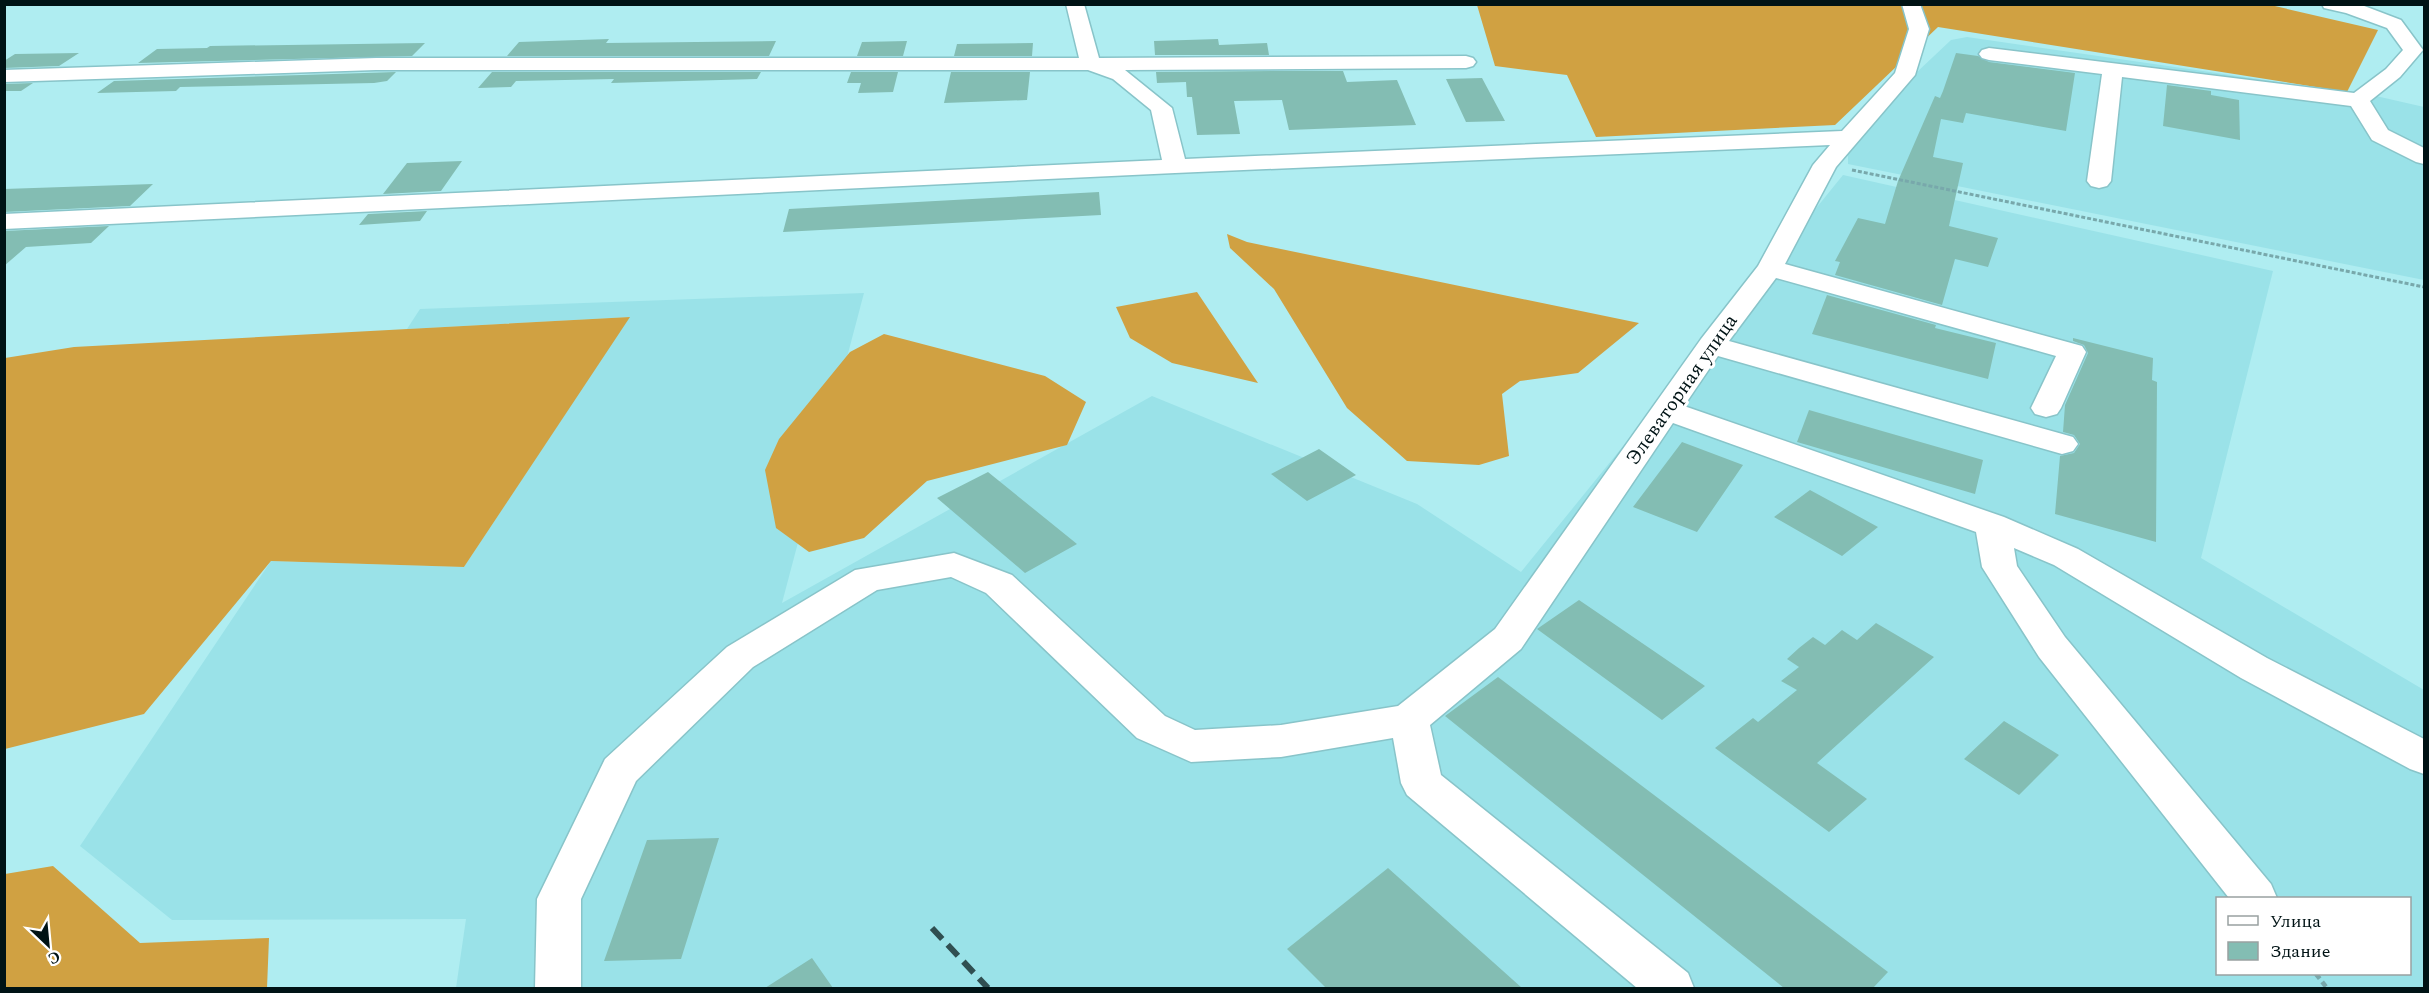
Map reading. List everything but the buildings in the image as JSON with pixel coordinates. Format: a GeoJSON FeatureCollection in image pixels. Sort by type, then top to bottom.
{"type":"FeatureCollection","features":[{"type":"Feature","properties":{"kind":"street"},"geometry":{"type":"LineString","coordinates":[[1075,4],[1091,64]]}},
{"type":"Feature","properties":{"kind":"street","name":"Элеваторная улица"},"geometry":{"type":"LineString","coordinates":[[1409,720],[1508,639],[1711,345],[1770,268],[1825,165],[1905,75],[1919,29],[1911,4]]}},
{"type":"Feature","properties":{"kind":"street"},"geometry":{"type":"LineString","coordinates":[[1989,54],[2358,100],[2393,73],[2413,50],[2394,24],[2351,8],[2331,4]]}},
{"type":"Feature","properties":{"kind":"street"},"geometry":{"type":"LineString","coordinates":[[4,76],[376,64],[1466,62]]}},
{"type":"Feature","properties":{"kind":"street"},"geometry":{"type":"LineString","coordinates":[[1091,64],[1120,75],[1161,108],[1175,166]]}},
{"type":"Feature","properties":{"kind":"street"},"geometry":{"type":"LineString","coordinates":[[2099,181],[2113,68]]}},
{"type":"Feature","properties":{"kind":"street"},"geometry":{"type":"LineString","coordinates":[[2358,100],[2380,135],[2424,156]]}},
{"type":"Feature","properties":{"kind":"street"},"geometry":{"type":"LineString","coordinates":[[4,222],[1175,166],[1848,137]]}},
{"type":"Feature","properties":{"kind":"street"},"geometry":{"type":"LineString","coordinates":[[1770,268],[2072,352],[2046,408]]}},
{"type":"Feature","properties":{"kind":"street"},"geometry":{"type":"LineString","coordinates":[[1711,345],[2062,444]]}},
{"type":"Feature","properties":{"kind":"street"},"geometry":{"type":"LineString","coordinates":[[1666,410],[1992,525],[2066,557],[2254,668],[2424,758]]}},
{"type":"Feature","properties":{"kind":"street"},"geometry":{"type":"LineString","coordinates":[[1992,525],[2000,567],[2052,647],[2255,897]]}},
{"type":"Feature","properties":{"kind":"street"},"geometry":{"type":"LineString","coordinates":[[558,988],[559,899],[620,771],[740,657],[868,579],[954,565],[999,584],[1150,727],[1191,746],[1281,741],[1409,720],[1422,783],[1671,988]]}},
{"type":"Feature","properties":{"kind":"path"},"geometry":{"type":"LineString","coordinates":[[1825,165],[2424,287]]}},
{"type":"Feature","properties":{"kind":"path"},"geometry":{"type":"LineString","coordinates":[[2317,975],[2327,988]]}},
{"type":"Feature","properties":{"kind":"shaded area"},"geometry":{"type":"Polygon","coordinates":[[[2266,4],[2378,30],[2347,92],[1938,27],[1835,125],[1596,137],[1567,75],[1495,66],[1477,5],[2266,4]]]}},
{"type":"Feature","properties":{"kind":"shaded area"},"geometry":{"type":"Polygon","coordinates":[[[1967,37],[2376,96],[2424,107],[2424,280],[1848,164],[1848,137],[1951,40],[1967,37]]]}},
{"type":"Feature","properties":{"kind":"shaded area"},"geometry":{"type":"Polygon","coordinates":[[[1843,175],[2273,271],[2201,558],[2424,690],[2424,988],[456,988],[466,919],[172,920],[80,846],[271,561],[464,567],[629,317],[407,329],[420,309],[864,293],[782,603],[1152,396],[1417,504],[1521,572],[1843,175]]]}},
{"type":"Feature","properties":{"kind":"shaded area"},"geometry":{"type":"Polygon","coordinates":[[[1227,234],[1247,242],[1639,323],[1578,373],[1520,381],[1502,394],[1509,456],[1479,465],[1407,461],[1347,408],[1274,289],[1230,248],[1227,234]]]}},
{"type":"Feature","properties":{"kind":"shaded area"},"geometry":{"type":"Polygon","coordinates":[[[1197,292],[1258,383],[1172,363],[1130,338],[1116,307],[1197,292]]]}},
{"type":"Feature","properties":{"kind":"shaded area"},"geometry":{"type":"Polygon","coordinates":[[[630,317],[464,567],[271,561],[144,714],[5,749],[5,358],[74,347],[630,317]]]}},
{"type":"Feature","properties":{"kind":"shaded area"},"geometry":{"type":"Polygon","coordinates":[[[884,334],[1045,376],[1086,402],[1067,445],[927,481],[864,538],[809,552],[776,528],[765,470],[779,439],[850,352],[884,334]]]}},
{"type":"Feature","properties":{"kind":"shaded area"},"geometry":{"type":"Polygon","coordinates":[[[53,866],[140,943],[269,938],[267,988],[5,988],[5,874],[53,866]]]}},
{"type":"Feature","properties":{"kind":"railway"},"geometry":{"type":"LineString","coordinates":[[932,928],[988,988]]}}]}
